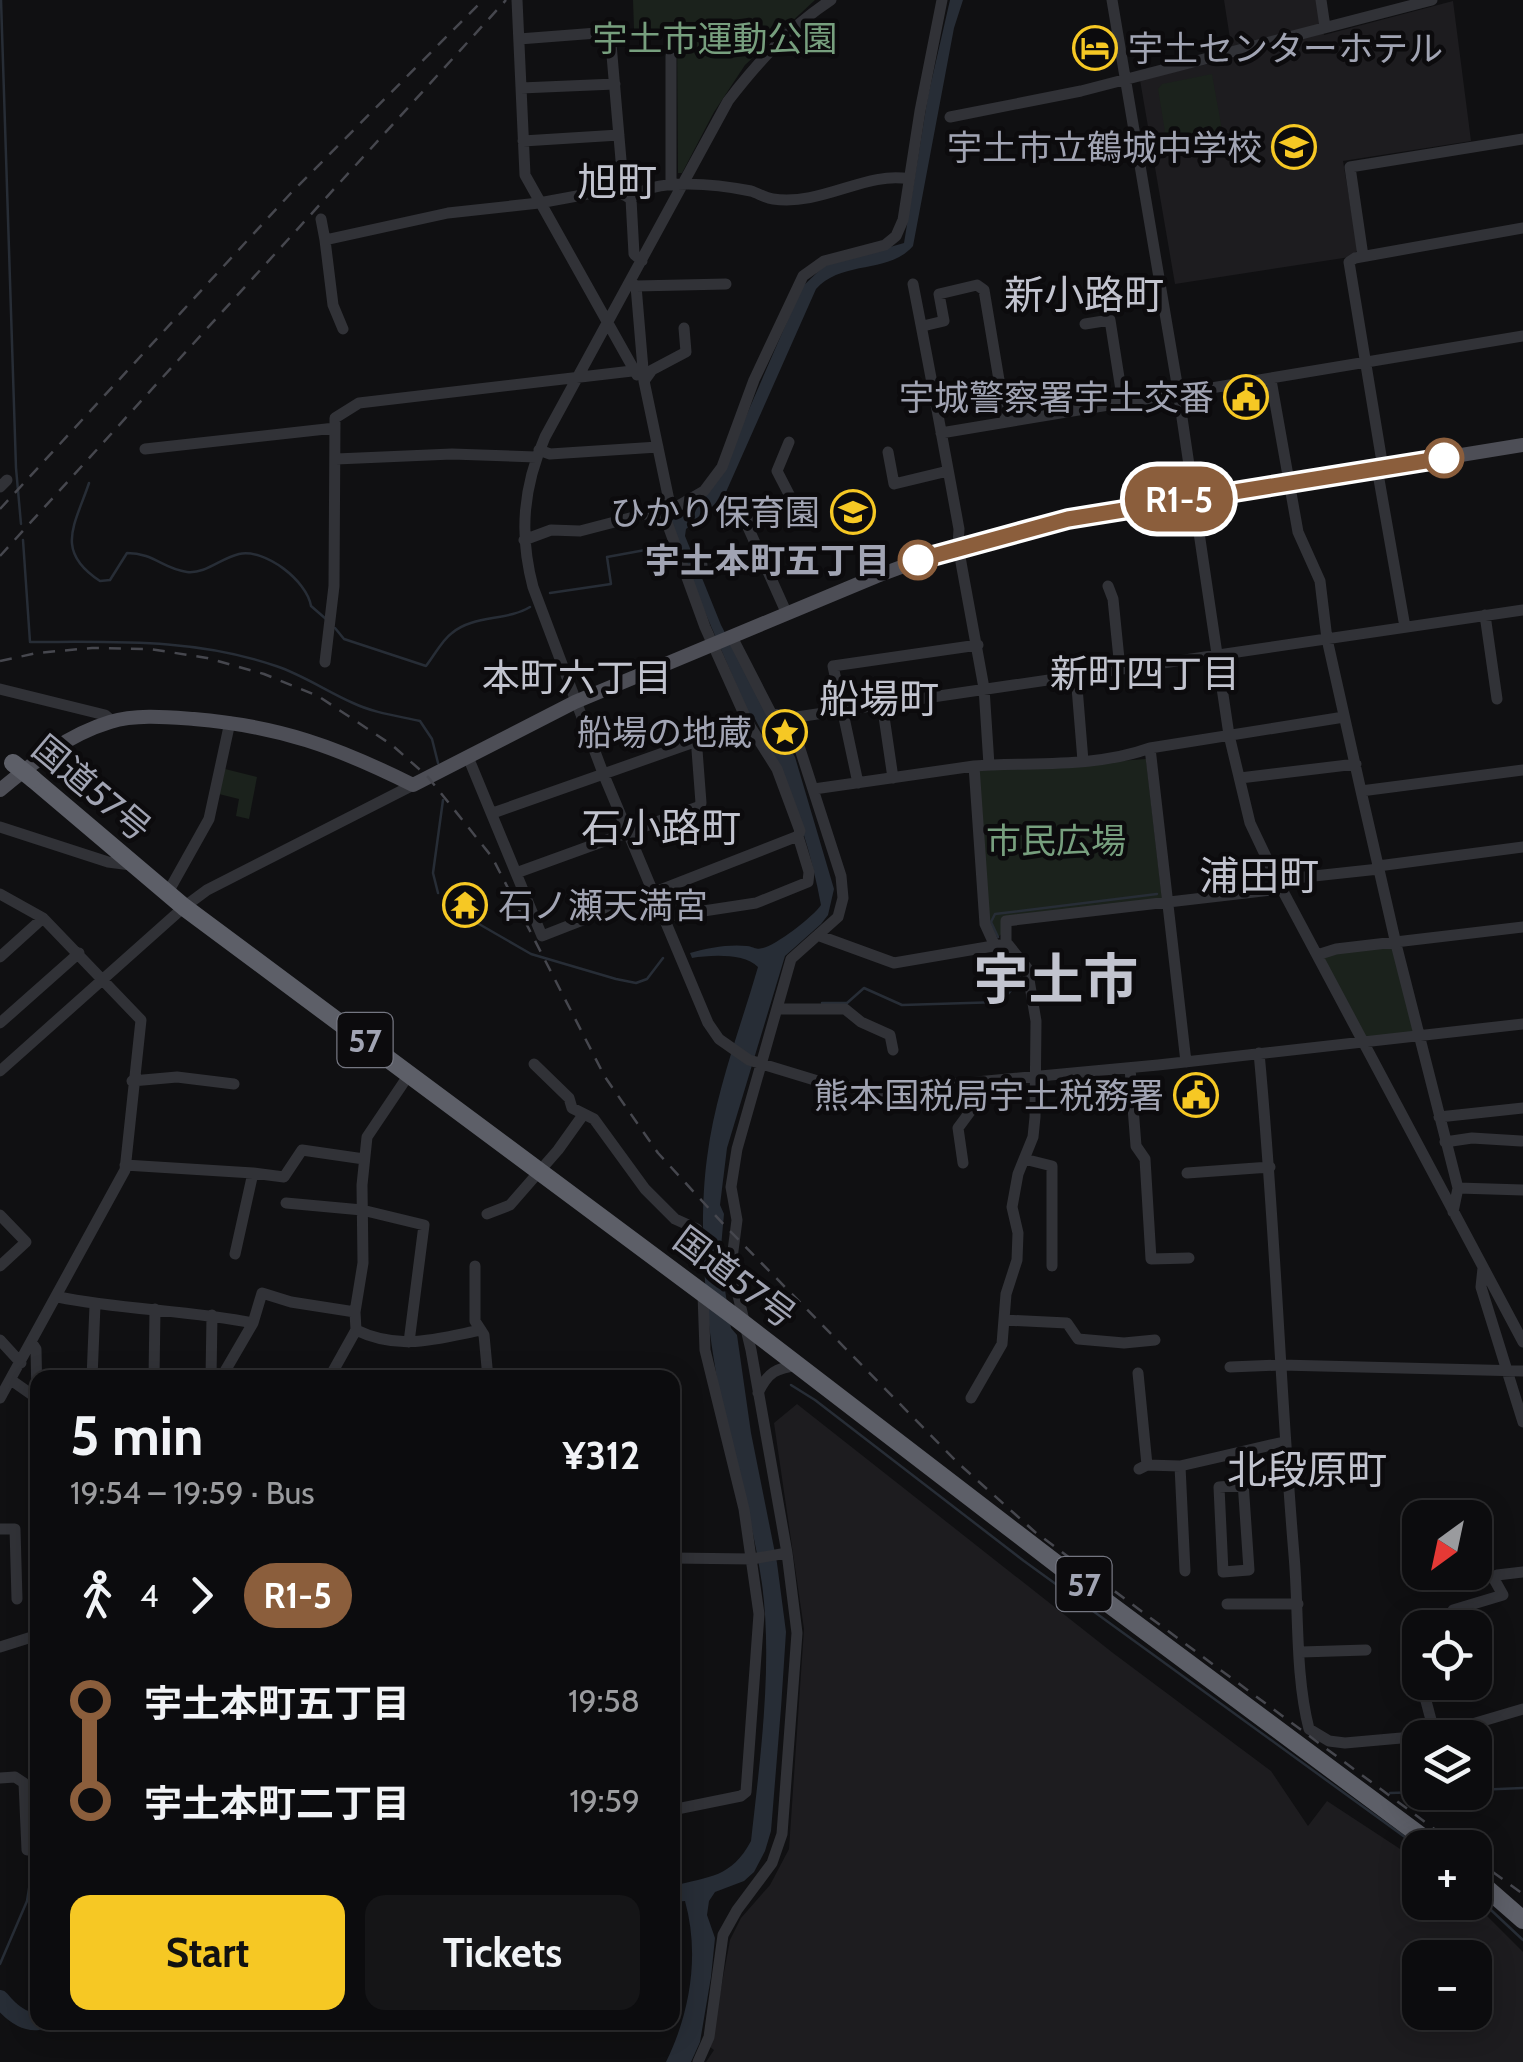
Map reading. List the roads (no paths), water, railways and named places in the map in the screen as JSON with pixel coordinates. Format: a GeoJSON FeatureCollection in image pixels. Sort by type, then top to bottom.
{"type":"FeatureCollection","features":[{"type":"Feature","properties":{"kind":"highway","name":"国道57号"},"geometry":{"type":"LineString","coordinates":[[6,758],[184,907],[799,1365],[1101,1598],[1413,1830]]}},
{"type":"Feature","properties":{"kind":"highway"},"geometry":{"type":"LineString","coordinates":[[1492,1893],[1523,1920]]}},
{"type":"Feature","properties":{"kind":"main road"},"geometry":{"type":"LineString","coordinates":[[0,790],[54,746],[112,721],[147,717],[260,726],[326,745],[413,785],[575,702],[958,546],[1068,519],[1523,445]]}},
{"type":"Feature","properties":{"kind":"street"},"geometry":{"type":"LineString","coordinates":[[517,0],[525,175],[632,371],[644,381]]}},
{"type":"Feature","properties":{"kind":"street"},"geometry":{"type":"LineString","coordinates":[[832,0],[756,64],[728,101],[677,184],[634,284],[577,378],[538,454],[527,492],[524,540],[533,587],[603,773],[708,1023],[719,1040],[755,1061],[830,1084],[897,1091],[1523,1024]]}},
{"type":"Feature","properties":{"kind":"street"},"geometry":{"type":"LineString","coordinates":[[524,540],[552,530],[580,531],[657,511],[668,514],[704,491],[722,467],[754,380],[803,276],[824,261],[885,245],[896,236],[904,220],[942,0]]}},
{"type":"Feature","properties":{"kind":"street"},"geometry":{"type":"LineString","coordinates":[[1112,0],[1178,393],[1229,734],[1250,823],[1316,955],[1523,1342]]}},
{"type":"Feature","properties":{"kind":"street"},"geometry":{"type":"LineString","coordinates":[[1321,0],[1326,27]]}},
{"type":"Feature","properties":{"kind":"street"},"geometry":{"type":"LineString","coordinates":[[950,117],[1080,91],[1432,0]]}},
{"type":"Feature","properties":{"kind":"street"},"geometry":{"type":"LineString","coordinates":[[518,39],[610,32],[634,254],[642,261]]}},
{"type":"Feature","properties":{"kind":"street"},"geometry":{"type":"LineString","coordinates":[[671,56],[677,184]]}},
{"type":"Feature","properties":{"kind":"street"},"geometry":{"type":"LineString","coordinates":[[521,88],[615,84]]}},
{"type":"Feature","properties":{"kind":"street"},"geometry":{"type":"LineString","coordinates":[[523,142],[619,135]]}},
{"type":"Feature","properties":{"kind":"street"},"geometry":{"type":"LineString","coordinates":[[1363,256],[1350,167],[1523,139]]}},
{"type":"Feature","properties":{"kind":"street"},"geometry":{"type":"LineString","coordinates":[[627,197],[677,184],[750,191],[773,199],[820,196],[889,176],[909,179]]}},
{"type":"Feature","properties":{"kind":"street"},"geometry":{"type":"LineString","coordinates":[[326,240],[448,213],[539,203],[615,189],[627,197]]}},
{"type":"Feature","properties":{"kind":"street"},"geometry":{"type":"LineString","coordinates":[[321,219],[333,305],[343,330]]}},
{"type":"Feature","properties":{"kind":"street"},"geometry":{"type":"LineString","coordinates":[[1405,627],[1348,262],[1363,256],[1523,228]]}},
{"type":"Feature","properties":{"kind":"street"},"geometry":{"type":"LineString","coordinates":[[634,284],[726,284]]}},
{"type":"Feature","properties":{"kind":"street"},"geometry":{"type":"LineString","coordinates":[[634,284],[644,381],[668,514],[684,572],[722,641],[771,713],[790,718],[1523,610]]}},
{"type":"Feature","properties":{"kind":"street"},"geometry":{"type":"LineString","coordinates":[[913,284],[978,645],[989,764]]}},
{"type":"Feature","properties":{"kind":"street"},"geometry":{"type":"LineString","coordinates":[[923,326],[944,321],[939,294],[978,285],[984,290],[1006,422]]}},
{"type":"Feature","properties":{"kind":"street"},"geometry":{"type":"LineString","coordinates":[[1085,324],[1110,320],[1123,403]]}},
{"type":"Feature","properties":{"kind":"street"},"geometry":{"type":"LineString","coordinates":[[644,381],[652,370],[686,352],[684,328]]}},
{"type":"Feature","properties":{"kind":"street"},"geometry":{"type":"LineString","coordinates":[[942,433],[1523,336]]}},
{"type":"Feature","properties":{"kind":"street"},"geometry":{"type":"LineString","coordinates":[[325,662],[334,586],[335,418],[359,403],[632,371]]}},
{"type":"Feature","properties":{"kind":"street"},"geometry":{"type":"LineString","coordinates":[[1271,380],[1298,532],[1320,580],[1326,639],[1396,944],[1458,1188],[1452,1212]]}},
{"type":"Feature","properties":{"kind":"street"},"geometry":{"type":"LineString","coordinates":[[145,449],[335,428]]}},
{"type":"Feature","properties":{"kind":"street"},"geometry":{"type":"LineString","coordinates":[[787,614],[748,525],[793,502],[777,471],[789,442]]}},
{"type":"Feature","properties":{"kind":"street"},"geometry":{"type":"LineString","coordinates":[[336,459],[550,454],[658,446]]}},
{"type":"Feature","properties":{"kind":"street"},"geometry":{"type":"LineString","coordinates":[[888,452],[894,484],[948,471]]}},
{"type":"Feature","properties":{"kind":"street"},"geometry":{"type":"LineString","coordinates":[[684,572],[702,565]]}},
{"type":"Feature","properties":{"kind":"street"},"geometry":{"type":"LineString","coordinates":[[1108,586],[1113,599],[1120,669]]}},
{"type":"Feature","properties":{"kind":"street"},"geometry":{"type":"LineString","coordinates":[[1485,616],[1496,699]]}},
{"type":"Feature","properties":{"kind":"street"},"geometry":{"type":"LineString","coordinates":[[664,917],[756,903],[808,882],[800,830],[778,769],[748,723],[722,641]]}},
{"type":"Feature","properties":{"kind":"street"},"geometry":{"type":"LineString","coordinates":[[858,783],[833,666],[978,645]]}},
{"type":"Feature","properties":{"kind":"street"},"geometry":{"type":"LineString","coordinates":[[1076,675],[1083,760]]}},
{"type":"Feature","properties":{"kind":"street"},"geometry":{"type":"LineString","coordinates":[[0,690],[106,716],[112,721]]}},
{"type":"Feature","properties":{"kind":"street"},"geometry":{"type":"LineString","coordinates":[[882,703],[893,778]]}},
{"type":"Feature","properties":{"kind":"street"},"geometry":{"type":"LineString","coordinates":[[814,789],[989,764],[1134,754],[1229,734],[1344,717]]}},
{"type":"Feature","properties":{"kind":"street"},"geometry":{"type":"LineString","coordinates":[[698,2062],[709,2036],[724,1935],[737,1910],[772,1863],[782,1834],[791,1737],[797,1619],[758,1393],[739,1320],[731,1266],[737,1220],[731,1186],[755,1061],[777,1009],[791,959],[838,917],[843,898],[841,876],[790,718]]}},
{"type":"Feature","properties":{"kind":"street"},"geometry":{"type":"LineString","coordinates":[[167,894],[209,819],[230,722]]}},
{"type":"Feature","properties":{"kind":"street"},"geometry":{"type":"LineString","coordinates":[[493,813],[748,723]]}},
{"type":"Feature","properties":{"kind":"street"},"geometry":{"type":"LineString","coordinates":[[516,873],[698,807],[701,803],[696,750],[704,740]]}},
{"type":"Feature","properties":{"kind":"street"},"geometry":{"type":"LineString","coordinates":[[1150,748],[1186,1062]]}},
{"type":"Feature","properties":{"kind":"street"},"geometry":{"type":"LineString","coordinates":[[468,757],[542,936],[798,836]]}},
{"type":"Feature","properties":{"kind":"street"},"geometry":{"type":"LineString","coordinates":[[1240,778],[1356,764]]}},
{"type":"Feature","properties":{"kind":"street"},"geometry":{"type":"LineString","coordinates":[[971,1398],[1002,1344],[1006,1294],[1017,1260],[1018,1232],[1012,1207],[1018,1174],[1033,1137],[1036,1077],[1036,1021],[1027,968],[985,924],[974,766]]}},
{"type":"Feature","properties":{"kind":"street"},"geometry":{"type":"LineString","coordinates":[[1361,791],[1523,770]]}},
{"type":"Feature","properties":{"kind":"street"},"geometry":{"type":"LineString","coordinates":[[0,1071],[208,890],[413,785]]}},
{"type":"Feature","properties":{"kind":"street"},"geometry":{"type":"LineString","coordinates":[[0,827],[108,862],[131,865]]}},
{"type":"Feature","properties":{"kind":"street"},"geometry":{"type":"LineString","coordinates":[[1001,944],[1006,922],[1523,847]]}},
{"type":"Feature","properties":{"kind":"street"},"geometry":{"type":"LineString","coordinates":[[0,894],[43,918],[141,1020],[125,1165],[58,1297],[0,1398]]}},
{"type":"Feature","properties":{"kind":"street"},"geometry":{"type":"LineString","coordinates":[[0,957],[43,918]]}},
{"type":"Feature","properties":{"kind":"street"},"geometry":{"type":"LineString","coordinates":[[1316,955],[1336,949],[1523,927]]}},
{"type":"Feature","properties":{"kind":"street"},"geometry":{"type":"LineString","coordinates":[[820,936],[894,963],[1001,944]]}},
{"type":"Feature","properties":{"kind":"street"},"geometry":{"type":"LineString","coordinates":[[0,1023],[79,954]]}},
{"type":"Feature","properties":{"kind":"street"},"geometry":{"type":"LineString","coordinates":[[777,1009],[846,1009],[862,1022],[890,1035],[893,1050]]}},
{"type":"Feature","properties":{"kind":"street"},"geometry":{"type":"LineString","coordinates":[[1259,1053],[1270,1167],[1284,1442],[1305,1713],[1309,1729],[1329,1741],[1402,1738]]}},
{"type":"Feature","properties":{"kind":"street"},"geometry":{"type":"LineString","coordinates":[[534,1064],[568,1098],[572,1108],[594,1119],[645,1189],[675,1219],[697,1229]]}},
{"type":"Feature","properties":{"kind":"street"},"geometry":{"type":"LineString","coordinates":[[1130,1068],[1136,1146],[1145,1159],[1151,1258],[1189,1258]]}},
{"type":"Feature","properties":{"kind":"street"},"geometry":{"type":"LineString","coordinates":[[334,1370],[356,1330],[355,1312],[364,1263],[362,1210],[368,1137],[410,1073]]}},
{"type":"Feature","properties":{"kind":"street"},"geometry":{"type":"LineString","coordinates":[[132,1081],[177,1077],[234,1084]]}},
{"type":"Feature","properties":{"kind":"street"},"geometry":{"type":"LineString","coordinates":[[963,1163],[958,1128],[975,1106],[975,1083]]}},
{"type":"Feature","properties":{"kind":"street"},"geometry":{"type":"LineString","coordinates":[[1439,1117],[1523,1108]]}},
{"type":"Feature","properties":{"kind":"street"},"geometry":{"type":"LineString","coordinates":[[487,1214],[510,1205],[583,1115]]}},
{"type":"Feature","properties":{"kind":"street"},"geometry":{"type":"LineString","coordinates":[[1445,1142],[1472,1138],[1521,1142]]}},
{"type":"Feature","properties":{"kind":"street"},"geometry":{"type":"LineString","coordinates":[[125,1165],[284,1177],[302,1150],[364,1158]]}},
{"type":"Feature","properties":{"kind":"street"},"geometry":{"type":"LineString","coordinates":[[1024,1159],[1052,1166],[1052,1266]]}},
{"type":"Feature","properties":{"kind":"street"},"geometry":{"type":"LineString","coordinates":[[1186,1173],[1270,1167]]}},
{"type":"Feature","properties":{"kind":"street"},"geometry":{"type":"LineString","coordinates":[[235,1254],[253,1173]]}},
{"type":"Feature","properties":{"kind":"street"},"geometry":{"type":"LineString","coordinates":[[1458,1188],[1523,1190]]}},
{"type":"Feature","properties":{"kind":"street"},"geometry":{"type":"LineString","coordinates":[[286,1202],[362,1210],[424,1225],[409,1342]]}},
{"type":"Feature","properties":{"kind":"street"},"geometry":{"type":"LineString","coordinates":[[0,1215],[26,1242],[0,1266]]}},
{"type":"Feature","properties":{"kind":"street"},"geometry":{"type":"LineString","coordinates":[[475,1266],[475,1321],[481,1330],[487,1370]]}},
{"type":"Feature","properties":{"kind":"street"},"geometry":{"type":"LineString","coordinates":[[1483,1268],[1481,1287],[1523,1422]]}},
{"type":"Feature","properties":{"kind":"street"},"geometry":{"type":"LineString","coordinates":[[226,1370],[253,1322],[262,1293],[291,1302],[355,1312]]}},
{"type":"Feature","properties":{"kind":"street"},"geometry":{"type":"LineString","coordinates":[[680,1808],[746,1792],[759,1614],[753,1559],[734,1466],[704,1350],[703,1294]]}},
{"type":"Feature","properties":{"kind":"street"},"geometry":{"type":"LineString","coordinates":[[58,1297],[253,1322]]}},
{"type":"Feature","properties":{"kind":"street"},"geometry":{"type":"LineString","coordinates":[[92,1370],[95,1304]]}},
{"type":"Feature","properties":{"kind":"street"},"geometry":{"type":"LineString","coordinates":[[154,1370],[155,1309]]}},
{"type":"Feature","properties":{"kind":"street"},"geometry":{"type":"LineString","coordinates":[[211,1370],[212,1315]]}},
{"type":"Feature","properties":{"kind":"street"},"geometry":{"type":"LineString","coordinates":[[1004,1320],[1067,1323],[1078,1338],[1124,1344],[1156,1340]]}},
{"type":"Feature","properties":{"kind":"street"},"geometry":{"type":"LineString","coordinates":[[356,1330],[378,1340],[409,1342],[481,1330]]}},
{"type":"Feature","properties":{"kind":"street"},"geometry":{"type":"LineString","coordinates":[[0,1340],[21,1363]]}},
{"type":"Feature","properties":{"kind":"street"},"geometry":{"type":"LineString","coordinates":[[32,1343],[36,1370]]}},
{"type":"Feature","properties":{"kind":"street"},"geometry":{"type":"LineString","coordinates":[[758,1393],[767,1375],[777,1368],[799,1365]]}},
{"type":"Feature","properties":{"kind":"street"},"geometry":{"type":"LineString","coordinates":[[1230,1367],[1523,1371]]}},
{"type":"Feature","properties":{"kind":"street"},"geometry":{"type":"LineString","coordinates":[[1138,1373],[1143,1467],[1180,1466],[1284,1442]]}},
{"type":"Feature","properties":{"kind":"street"},"geometry":{"type":"LineString","coordinates":[[11,1380],[30,1394]]}},
{"type":"Feature","properties":{"kind":"street"},"geometry":{"type":"LineString","coordinates":[[1241,1452],[1244,1485],[1250,1570],[1223,1572],[1220,1487],[1244,1485]]}},
{"type":"Feature","properties":{"kind":"street"},"geometry":{"type":"LineString","coordinates":[[1180,1466],[1185,1571]]}},
{"type":"Feature","properties":{"kind":"street"},"geometry":{"type":"LineString","coordinates":[[0,1528],[15,1530],[16,1599]]}},
{"type":"Feature","properties":{"kind":"street"},"geometry":{"type":"LineString","coordinates":[[680,1558],[753,1559],[784,1553]]}},
{"type":"Feature","properties":{"kind":"street"},"geometry":{"type":"LineString","coordinates":[[1453,1610],[1503,1595],[1494,1579],[1497,1575],[1523,1572]]}},
{"type":"Feature","properties":{"kind":"street"},"geometry":{"type":"LineString","coordinates":[[1227,1604],[1298,1604]]}},
{"type":"Feature","properties":{"kind":"street"},"geometry":{"type":"LineString","coordinates":[[0,1646],[30,1637]]}},
{"type":"Feature","properties":{"kind":"street"},"geometry":{"type":"LineString","coordinates":[[1301,1652],[1366,1650]]}},
{"type":"Feature","properties":{"kind":"street"},"geometry":{"type":"LineString","coordinates":[[1485,1720],[1523,1709]]}},
{"type":"Feature","properties":{"kind":"street"},"geometry":{"type":"LineString","coordinates":[[0,1778],[15,1777],[24,1783],[30,1850]]}},
{"type":"Feature","properties":{"kind":"waterway"},"geometry":{"type":"LineString","coordinates":[[1,0],[21,524]]}},
{"type":"Feature","properties":{"kind":"waterway"},"geometry":{"type":"LineString","coordinates":[[89,483],[74,525],[73,548],[77,559],[100,581],[110,580],[127,553],[187,572],[201,571],[232,556],[249,553],[283,568],[302,586],[311,606],[326,619]]}},
{"type":"Feature","properties":{"kind":"waterway"},"geometry":{"type":"LineString","coordinates":[[23,540],[30,642],[185,646],[246,657],[286,670],[361,706],[420,721],[432,739],[438,763]]}},
{"type":"Feature","properties":{"kind":"waterway"},"geometry":{"type":"LineString","coordinates":[[550,593],[611,584],[607,557],[667,546]]}},
{"type":"Feature","properties":{"kind":"waterway"},"geometry":{"type":"LineString","coordinates":[[335,628],[344,639],[426,666],[460,627],[530,607]]}},
{"type":"Feature","properties":{"kind":"waterway"},"geometry":{"type":"LineString","coordinates":[[438,893],[433,873],[443,800]]}},
{"type":"Feature","properties":{"kind":"waterway"},"geometry":{"type":"LineString","coordinates":[[998,937],[991,922],[995,914],[1157,894]]}},
{"type":"Feature","properties":{"kind":"waterway"},"geometry":{"type":"LineString","coordinates":[[446,905],[531,954],[616,979],[636,983],[647,979],[663,958]]}},
{"type":"Feature","properties":{"kind":"waterway"},"geometry":{"type":"LineString","coordinates":[[822,1003],[847,1003],[864,988],[902,1005],[1001,1002],[1021,979],[1002,948]]}},
{"type":"Feature","properties":{"kind":"waterway"},"geometry":{"type":"LineString","coordinates":[[791,1385],[1024,1561],[1402,1835]]}},
{"type":"Feature","properties":{"kind":"waterway"},"geometry":{"type":"LineString","coordinates":[[1492,1789],[1523,1788]]}},
{"type":"Feature","properties":{"kind":"waterway"},"geometry":{"type":"LineString","coordinates":[[1390,1793],[1402,1793]]}},
{"type":"Feature","properties":{"kind":"waterway"},"geometry":{"type":"LineString","coordinates":[[0,1964],[27,1901],[30,1883]]}},
{"type":"Feature","properties":{"kind":"waterway"},"geometry":{"type":"LineString","coordinates":[[1492,1911],[1523,1940]]}},
{"type":"Feature","properties":{"kind":"waterway"},"geometry":{"type":"LineString","coordinates":[[0,1999],[30,2020]]}},
{"type":"Feature","properties":{"kind":"railway"},"geometry":{"type":"LineString","coordinates":[[0,509],[291,193],[483,0]]}},
{"type":"Feature","properties":{"kind":"railway"},"geometry":{"type":"LineString","coordinates":[[0,556],[506,0]]}},
{"type":"Feature","properties":{"kind":"railway"},"geometry":{"type":"LineString","coordinates":[[0,661],[92,648],[150,649],[207,658],[264,674],[318,696],[392,745],[428,777],[492,857],[605,1077],[658,1153],[726,1227],[958,1463],[1035,1532],[1436,1830]]}},
{"type":"Feature","properties":{"kind":"railway"},"geometry":{"type":"LineString","coordinates":[[1492,1871],[1523,1894]]}},
{"type":"Feature","properties":{"kind":"place","name":"宇土センターホテル"},"geometry":{"type":"Point","coordinates":[1095,48]}},
{"type":"Feature","properties":{"kind":"place","name":"宇土市立鶴城中学校"},"geometry":{"type":"Point","coordinates":[1294,147]}},
{"type":"Feature","properties":{"kind":"place","name":"宇城警察署宇土交番"},"geometry":{"type":"Point","coordinates":[1246,397]}},
{"type":"Feature","properties":{"kind":"place","name":"ひかり保育園"},"geometry":{"type":"Point","coordinates":[853,512]}},
{"type":"Feature","properties":{"kind":"place","name":"宇土本町五丁目"},"geometry":{"type":"Point","coordinates":[918,560]}},
{"type":"Feature","properties":{"kind":"place","name":"船場の地蔵"},"geometry":{"type":"Point","coordinates":[785,732]}},
{"type":"Feature","properties":{"kind":"place","name":"石ノ瀬天満宮"},"geometry":{"type":"Point","coordinates":[465,905]}},
{"type":"Feature","properties":{"kind":"place","name":"熊本国税局宇土税務署"},"geometry":{"type":"Point","coordinates":[1196,1095]}},
{"type":"Feature","properties":{"kind":"district","name":"旭町"},"geometry":{"type":"Point","coordinates":[617,181]}},
{"type":"Feature","properties":{"kind":"district","name":"新小路町"},"geometry":{"type":"Point","coordinates":[1084,294]}},
{"type":"Feature","properties":{"kind":"district","name":"新町四丁目"},"geometry":{"type":"Point","coordinates":[1145,673]}},
{"type":"Feature","properties":{"kind":"district","name":"本町六丁目"},"geometry":{"type":"Point","coordinates":[577,677]}},
{"type":"Feature","properties":{"kind":"district","name":"船場町"},"geometry":{"type":"Point","coordinates":[879,698]}},
{"type":"Feature","properties":{"kind":"district","name":"石小路町"},"geometry":{"type":"Point","coordinates":[661,827]}},
{"type":"Feature","properties":{"kind":"district","name":"浦田町"},"geometry":{"type":"Point","coordinates":[1259,875]}},
{"type":"Feature","properties":{"kind":"district","name":"宇土市"},"geometry":{"type":"Point","coordinates":[1056,979]}},
{"type":"Feature","properties":{"kind":"district","name":"北段原町"},"geometry":{"type":"Point","coordinates":[1307,1469]}},
{"type":"Feature","properties":{"kind":"park label","name":"宇土市運動公園"},"geometry":{"type":"Point","coordinates":[715,38]}},
{"type":"Feature","properties":{"kind":"park label","name":"市民広場"},"geometry":{"type":"Point","coordinates":[1056,840]}}]}
